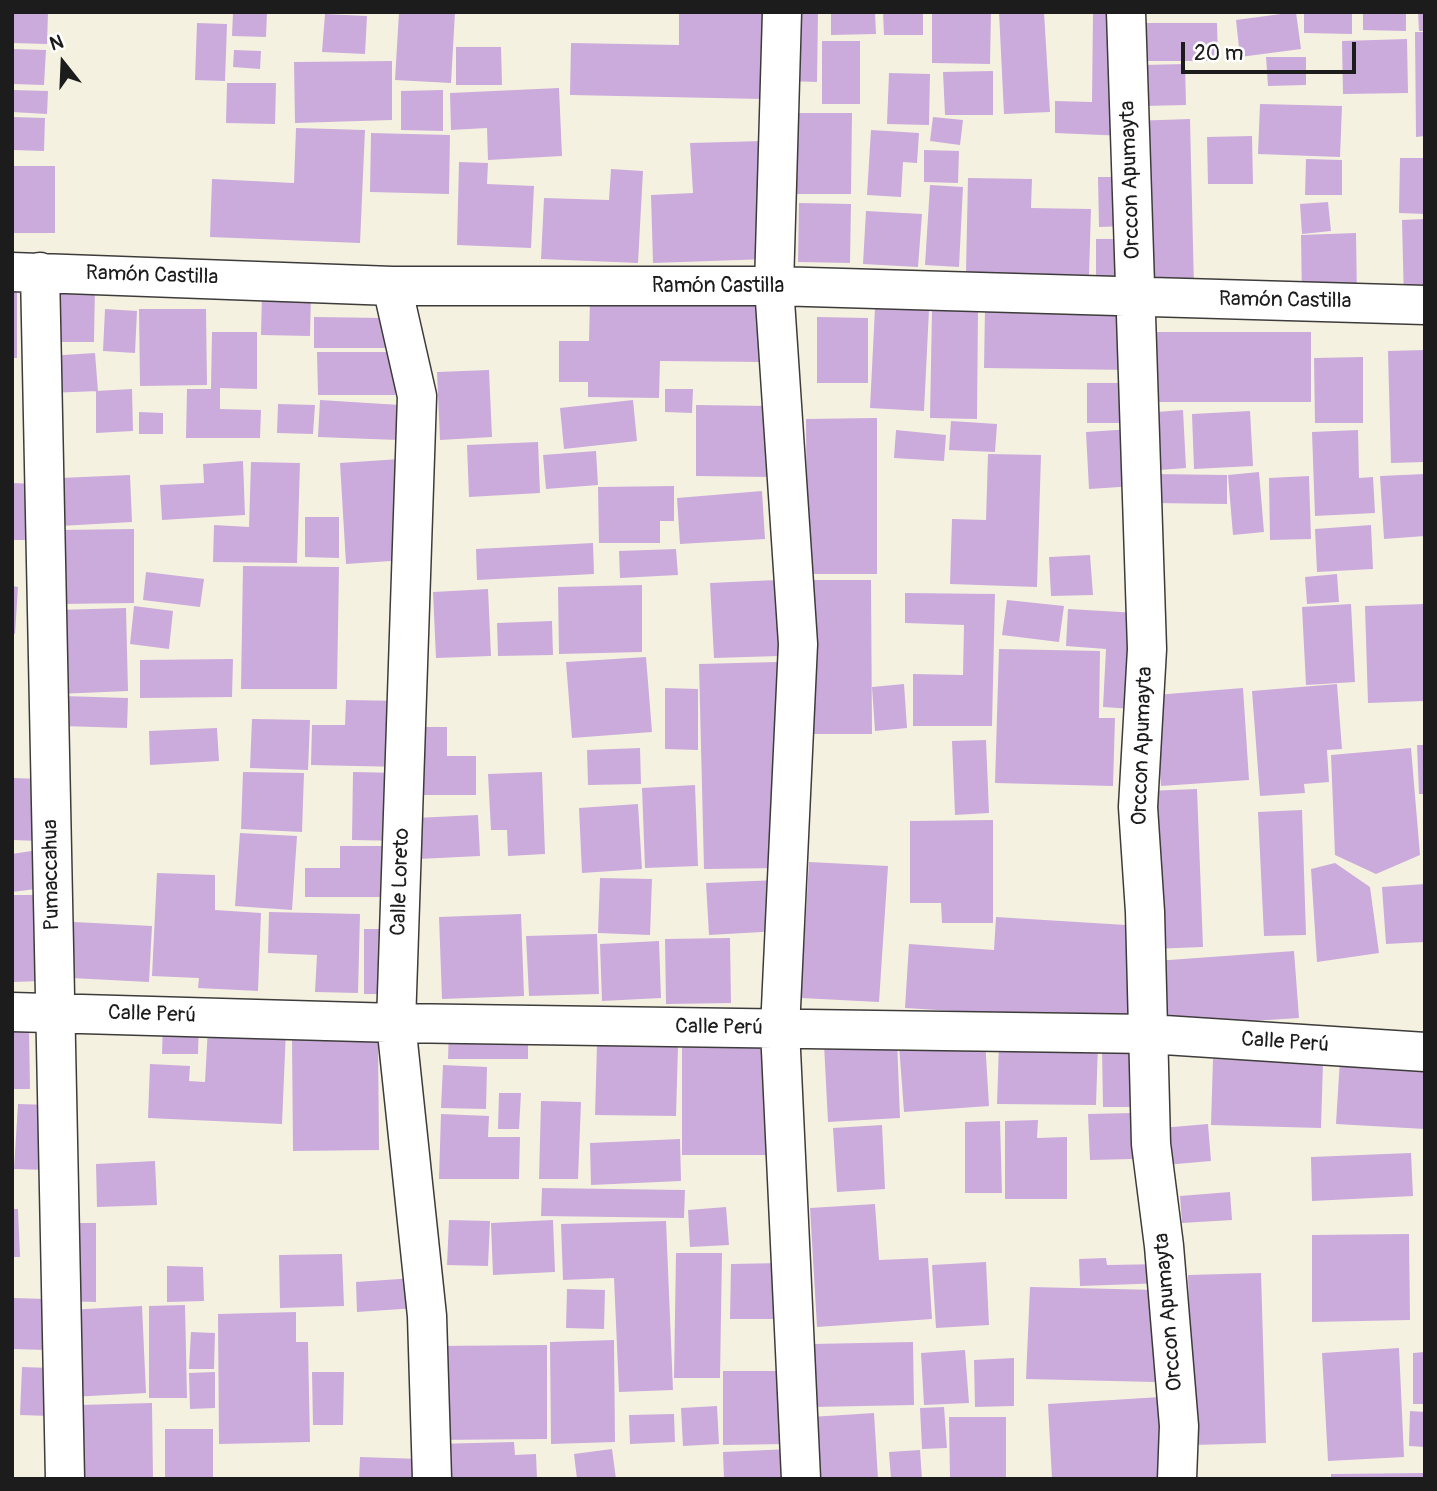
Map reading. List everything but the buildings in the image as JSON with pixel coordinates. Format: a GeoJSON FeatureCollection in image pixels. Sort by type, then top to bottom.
{"type":"FeatureCollection","features":[{"type":"Feature","properties":{"kind":"street"},"geometry":{"type":"LineString","coordinates":[[782,12],[774,286],[798,644],[780,1029],[801,1479]]}},
{"type":"Feature","properties":{"kind":"street","name":"Orccon Apumayta"},"geometry":{"type":"LineString","coordinates":[[1126,12],[1147,649],[1138,807],[1149,1034],[1151,1144],[1164,1246],[1179,1426],[1177,1479]]}},
{"type":"Feature","properties":{"kind":"street","name":"Ramón Castilla"},"geometry":{"type":"LineString","coordinates":[[26,272],[392,286],[774,286],[1425,305]]}},
{"type":"Feature","properties":{"kind":"street","name":"Pumaccahua"},"geometry":{"type":"LineString","coordinates":[[26,272],[55,1011],[65,1479]]}},
{"type":"Feature","properties":{"kind":"street","name":"Calle Loreto"},"geometry":{"type":"LineString","coordinates":[[392,286],[417,396],[396,1023],[427,1316],[432,1479]]}},
{"type":"Feature","properties":{"kind":"street","name":"Calle Perú"},"geometry":{"type":"LineString","coordinates":[[12,1012],[55,1011],[396,1023],[1149,1034],[1425,1052]]}}]}
